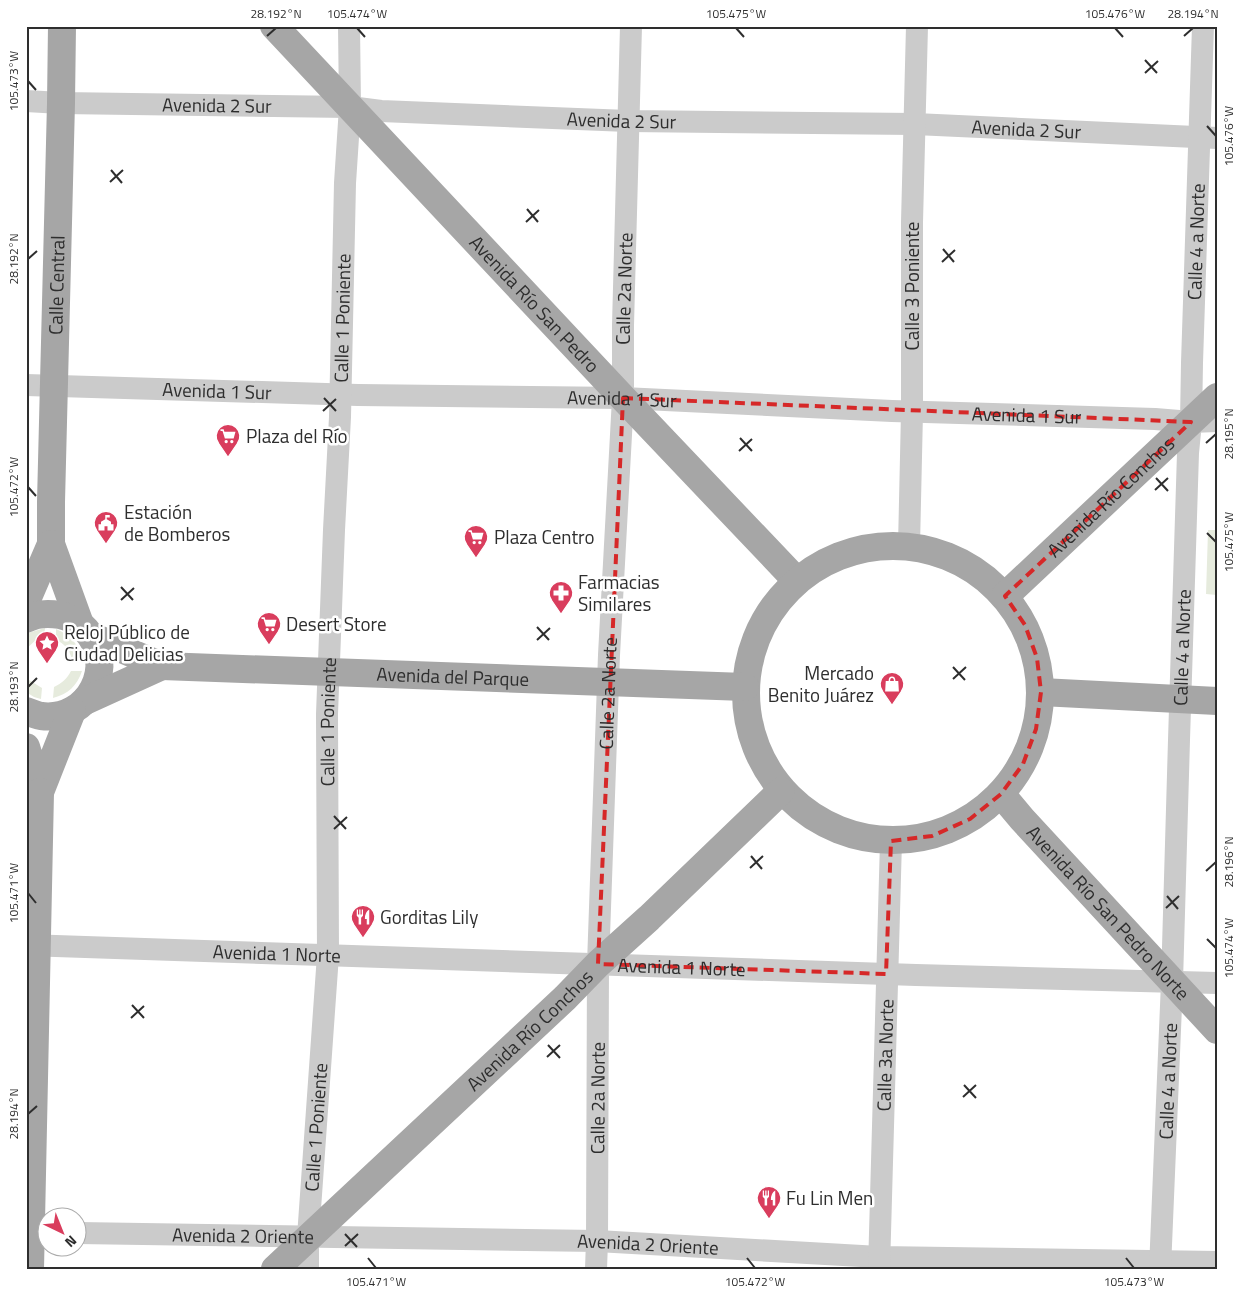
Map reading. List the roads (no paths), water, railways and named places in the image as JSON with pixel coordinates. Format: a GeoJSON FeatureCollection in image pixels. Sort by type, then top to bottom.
{"type":"FeatureCollection","features":[{"type":"Feature","properties":{"kind":"main road","name":"Calle Central"},"geometry":{"type":"LineString","coordinates":[[51,544],[62,102],[62,26]]}},
{"type":"Feature","properties":{"kind":"main road","name":"Avenida Río San Pedro"},"geometry":{"type":"LineString","coordinates":[[274,26],[797,581]]}},
{"type":"Feature","properties":{"kind":"main road","name":"Avenida Río Conchos"},"geometry":{"type":"LineString","coordinates":[[1005,596],[1204,421],[1217,398]]}},
{"type":"Feature","properties":{"kind":"main road"},"geometry":{"type":"LineString","coordinates":[[26,602],[51,544]]}},
{"type":"Feature","properties":{"kind":"main road"},"geometry":{"type":"LineString","coordinates":[[40,792],[78,706],[93,690],[100,662],[97,648],[86,630],[51,544]]}},
{"type":"Feature","properties":{"kind":"main road"},"geometry":{"type":"LineString","coordinates":[[879,546],[909,546],[945,554],[978,571],[1005,596],[1025,625],[1037,658],[1041,692],[1036,729],[1023,764],[1001,794],[970,819],[932,836],[891,841],[850,835],[812,818],[781,791],[760,760],[748,724],[745,687],[752,647],[770,611],[797,581],[822,564],[850,552],[879,546]]}},
{"type":"Feature","properties":{"kind":"main road"},"geometry":{"type":"LineString","coordinates":[[26,618],[48,613],[65,616],[86,630],[162,666]]}},
{"type":"Feature","properties":{"kind":"main road"},"geometry":{"type":"LineString","coordinates":[[26,712],[41,716],[56,716],[162,666]]}},
{"type":"Feature","properties":{"kind":"main road","name":"Avenida del Parque"},"geometry":{"type":"LineString","coordinates":[[162,666],[745,687]]}},
{"type":"Feature","properties":{"kind":"main road"},"geometry":{"type":"LineString","coordinates":[[1041,692],[1217,701]]}},
{"type":"Feature","properties":{"kind":"main road"},"geometry":{"type":"LineString","coordinates":[[26,747],[40,792],[32,945],[35,1232],[30,1269]]}},
{"type":"Feature","properties":{"kind":"main road","name":"Avenida Río Conchos"},"geometry":{"type":"LineString","coordinates":[[276,1269],[781,791]]}},
{"type":"Feature","properties":{"kind":"main road","name":"Avenida Río San Pedro Norte"},"geometry":{"type":"LineString","coordinates":[[1001,794],[1217,1030]]}},
{"type":"Feature","properties":{"kind":"street","name":"Calle 1 Poniente"},"geometry":{"type":"LineString","coordinates":[[308,1269],[308,1237],[328,955],[327,714],[340,394],[345,183],[350,106],[349,26]]}},
{"type":"Feature","properties":{"kind":"street","name":"Calle 2a Norte"},"geometry":{"type":"LineString","coordinates":[[596,1269],[598,964],[608,682],[623,398],[623,325],[631,26]]}},
{"type":"Feature","properties":{"kind":"street","name":"Calle 3 Poniente"},"geometry":{"type":"LineString","coordinates":[[909,546],[912,412],[912,222],[918,26]]}},
{"type":"Feature","properties":{"kind":"street","name":"Calle 4 a Norte"},"geometry":{"type":"LineString","coordinates":[[1160,1265],[1172,982],[1188,453],[1204,421],[1192,363],[1208,138],[1203,26]]}},
{"type":"Feature","properties":{"kind":"street","name":"Avenida 2 Sur"},"geometry":{"type":"LineString","coordinates":[[26,101],[350,106],[381,111],[628,121],[915,124],[1208,138]]}},
{"type":"Feature","properties":{"kind":"street","name":"Avenida 1 Sur"},"geometry":{"type":"LineString","coordinates":[[26,385],[340,394],[623,398],[912,412],[1204,421]]}},
{"type":"Feature","properties":{"kind":"street","name":"Calle 3a Norte"},"geometry":{"type":"LineString","coordinates":[[879,1263],[891,841]]}},
{"type":"Feature","properties":{"kind":"street","name":"Avenida 1 Norte"},"geometry":{"type":"LineString","coordinates":[[32,945],[886,974],[1217,983]]}},
{"type":"Feature","properties":{"kind":"street","name":"Avenida 2 Oriente"},"geometry":{"type":"LineString","coordinates":[[88,1233],[597,1241],[879,1263],[1160,1265],[1217,1262]]}},
{"type":"Feature","properties":{"kind":"place","name":"Plaza del Río"},"geometry":{"type":"Point","coordinates":[228,457]}},
{"type":"Feature","properties":{"kind":"place","name":"Estación de Bomberos"},"geometry":{"type":"Point","coordinates":[106,544]}},
{"type":"Feature","properties":{"kind":"place","name":"Plaza Centro"},"geometry":{"type":"Point","coordinates":[476,558]}},
{"type":"Feature","properties":{"kind":"place","name":"Farmacias Similares"},"geometry":{"type":"Point","coordinates":[561,614]}},
{"type":"Feature","properties":{"kind":"place","name":"Desert Store"},"geometry":{"type":"Point","coordinates":[269,645]}},
{"type":"Feature","properties":{"kind":"place","name":"Reloj Público de Ciudad Delicias"},"geometry":{"type":"Point","coordinates":[47,664]}},
{"type":"Feature","properties":{"kind":"place","name":"Mercado Benito Juárez"},"geometry":{"type":"Point","coordinates":[892,705]}},
{"type":"Feature","properties":{"kind":"place","name":"Gorditas Lily"},"geometry":{"type":"Point","coordinates":[363,938]}},
{"type":"Feature","properties":{"kind":"place","name":"Fu Lin Men"},"geometry":{"type":"Point","coordinates":[769,1219]}}]}
